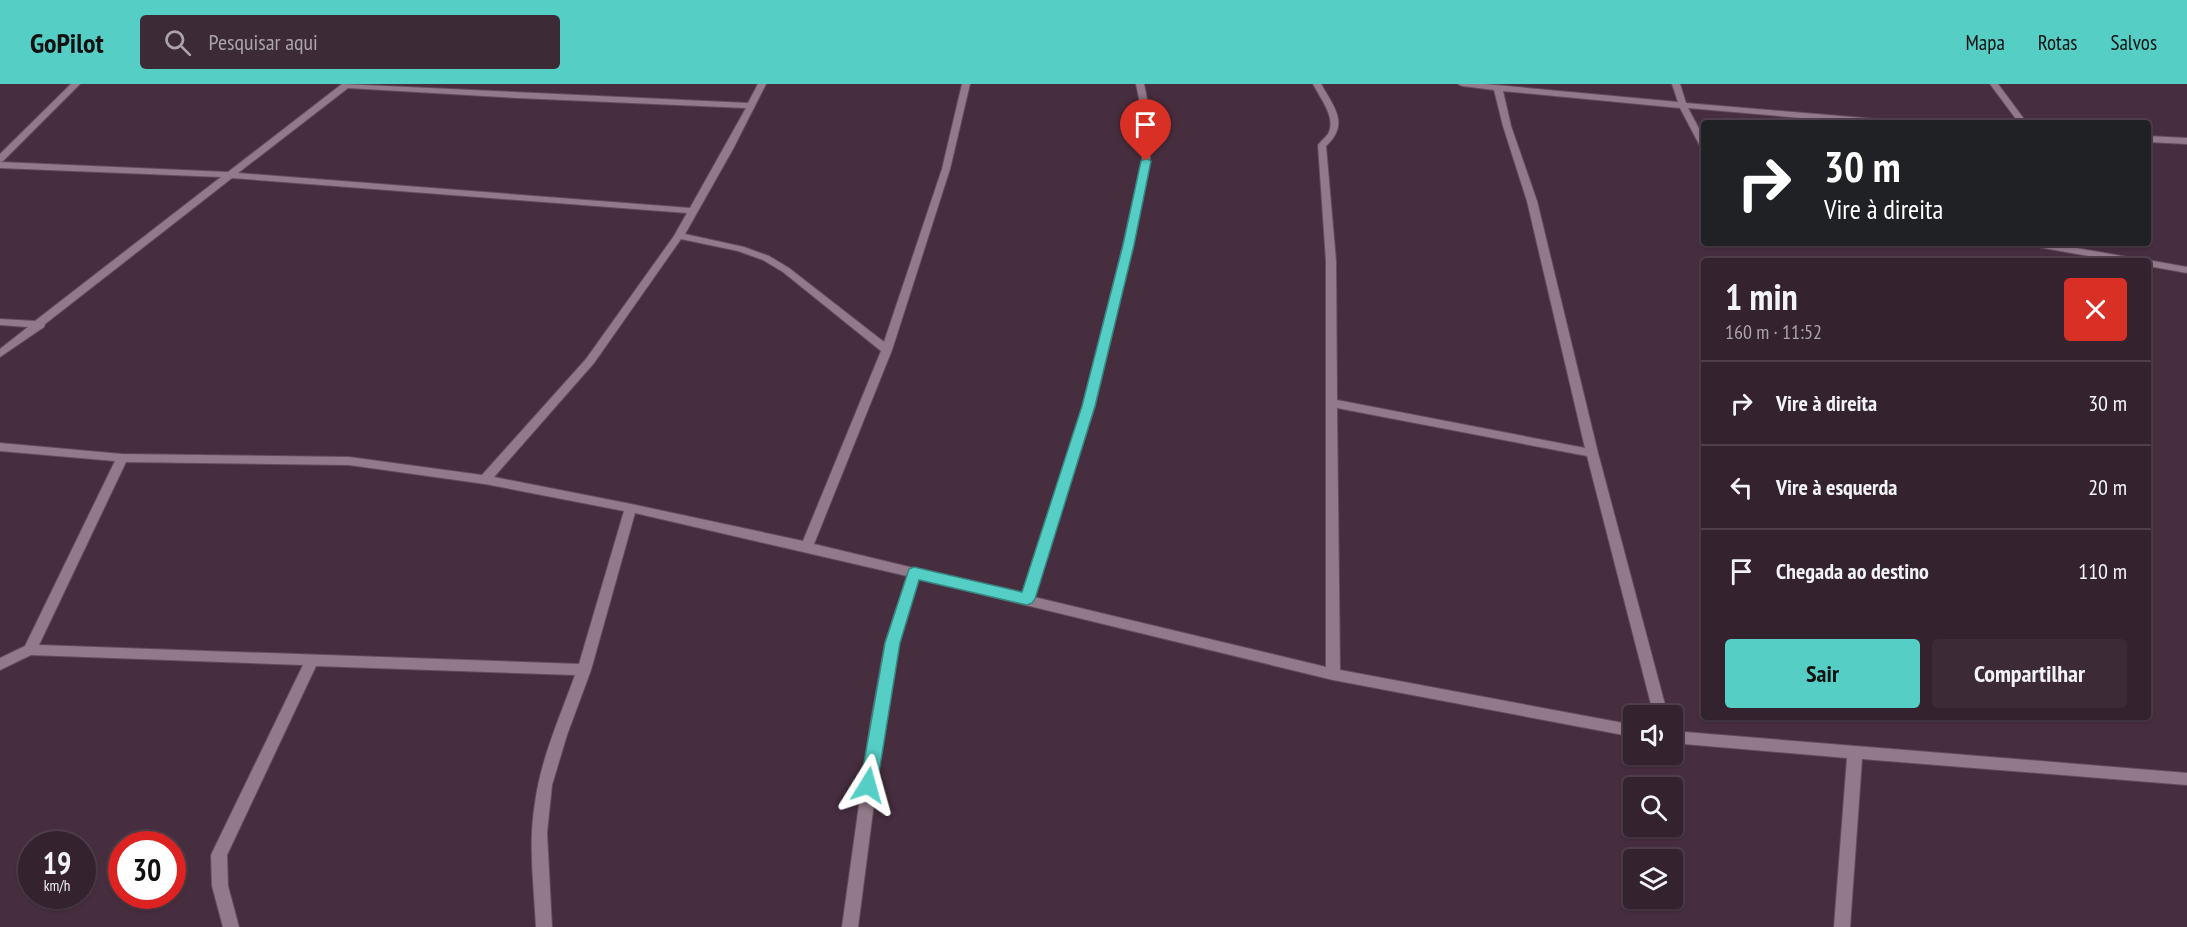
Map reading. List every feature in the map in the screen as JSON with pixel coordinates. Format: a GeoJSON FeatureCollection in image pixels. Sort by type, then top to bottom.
{"type":"FeatureCollection","features":[{"type":"Feature","properties":{"kind":"street"},"geometry":{"type":"LineString","coordinates":[[0,159],[76,84]]}},
{"type":"Feature","properties":{"kind":"street"},"geometry":{"type":"LineString","coordinates":[[485,480],[590,361],[679,236],[729,149],[762,84]]}},
{"type":"Feature","properties":{"kind":"street"},"geometry":{"type":"LineString","coordinates":[[807,547],[887,350],[946,169],[966,84]]}},
{"type":"Feature","properties":{"kind":"street"},"geometry":{"type":"LineString","coordinates":[[1027,599],[1089,406],[1128,245],[1146,161],[1147,118],[1140,84]]}},
{"type":"Feature","properties":{"kind":"street"},"geometry":{"type":"LineString","coordinates":[[1317,84],[1336,122],[1336,130],[1322,145],[1321,151],[1326,178],[1331,261],[1333,674]]}},
{"type":"Feature","properties":{"kind":"street"},"geometry":{"type":"LineString","coordinates":[[1462,84],[1851,120]]}},
{"type":"Feature","properties":{"kind":"street"},"geometry":{"type":"LineString","coordinates":[[1676,84],[1683,106],[1701,140]]}},
{"type":"Feature","properties":{"kind":"street"},"geometry":{"type":"LineString","coordinates":[[1994,84],[2021,120]]}},
{"type":"Feature","properties":{"kind":"street"},"geometry":{"type":"LineString","coordinates":[[0,354],[346,85],[529,97],[751,105]]}},
{"type":"Feature","properties":{"kind":"street"},"geometry":{"type":"LineString","coordinates":[[1498,88],[1507,126],[1532,201],[1592,453],[1658,705]]}},
{"type":"Feature","properties":{"kind":"street"},"geometry":{"type":"LineString","coordinates":[[2151,139],[2187,141]]}},
{"type":"Feature","properties":{"kind":"street"},"geometry":{"type":"LineString","coordinates":[[0,165],[231,175],[693,211]]}},
{"type":"Feature","properties":{"kind":"street"},"geometry":{"type":"LineString","coordinates":[[679,236],[741,249],[766,258],[802,283],[887,350]]}},
{"type":"Feature","properties":{"kind":"street"},"geometry":{"type":"LineString","coordinates":[[2049,246],[2116,258]]}},
{"type":"Feature","properties":{"kind":"street"},"geometry":{"type":"LineString","coordinates":[[2151,264],[2187,270]]}},
{"type":"Feature","properties":{"kind":"street"},"geometry":{"type":"LineString","coordinates":[[0,322],[40,325]]}},
{"type":"Feature","properties":{"kind":"street"},"geometry":{"type":"LineString","coordinates":[[1331,403],[1592,453]]}},
{"type":"Feature","properties":{"kind":"street"},"geometry":{"type":"LineString","coordinates":[[0,447],[122,458],[349,462],[485,480],[632,508],[807,547],[1333,674],[1623,728]]}},
{"type":"Feature","properties":{"kind":"street"},"geometry":{"type":"LineString","coordinates":[[30,650],[122,458]]}},
{"type":"Feature","properties":{"kind":"street"},"geometry":{"type":"LineString","coordinates":[[544,927],[540,851],[542,802],[632,508]]}},
{"type":"Feature","properties":{"kind":"street"},"geometry":{"type":"LineString","coordinates":[[850,927],[877,726],[892,643],[914,573]]}},
{"type":"Feature","properties":{"kind":"street"},"geometry":{"type":"LineString","coordinates":[[0,664],[30,650],[584,670]]}},
{"type":"Feature","properties":{"kind":"street"},"geometry":{"type":"LineString","coordinates":[[231,927],[220,886],[219,855],[312,661]]}},
{"type":"Feature","properties":{"kind":"street"},"geometry":{"type":"LineString","coordinates":[[1683,738],[2187,779]]}},
{"type":"Feature","properties":{"kind":"street"},"geometry":{"type":"LineString","coordinates":[[1842,927],[1855,753]]}},
{"type":"Feature","properties":{"kind":"route"},"geometry":{"type":"LineString","coordinates":[[868,785],[892,643],[914,573],[1027,599],[1089,406],[1146,161]]}}]}
